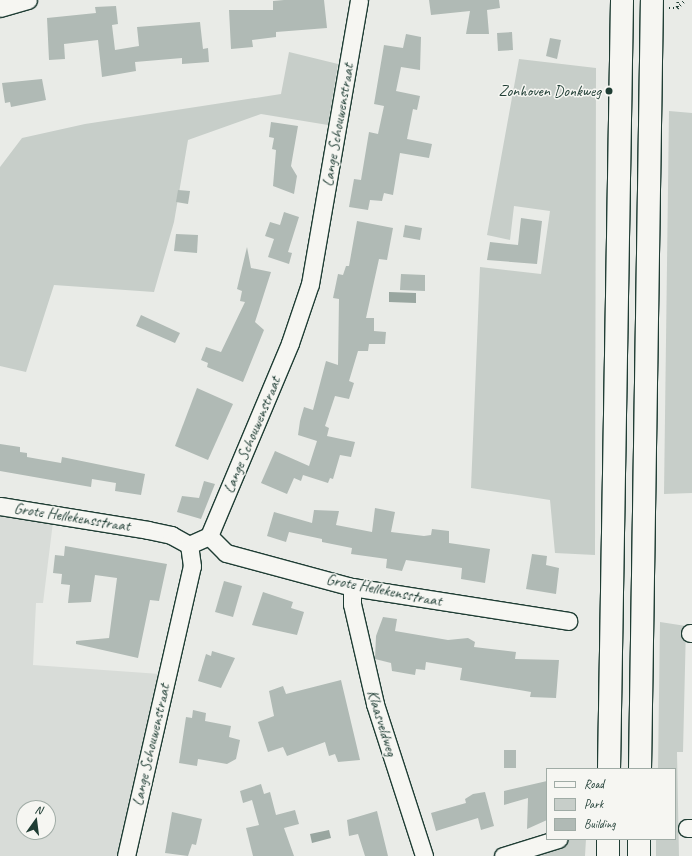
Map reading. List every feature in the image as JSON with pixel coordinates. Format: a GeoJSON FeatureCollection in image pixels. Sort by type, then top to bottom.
{"type":"FeatureCollection","features":[{"type":"Feature","properties":{"kind":"highway"},"geometry":{"type":"LineString","coordinates":[[609,768],[622,0]]}},
{"type":"Feature","properties":{"kind":"highway"},"geometry":{"type":"LineString","coordinates":[[640,768],[652,0]]}},
{"type":"Feature","properties":{"kind":"highway"},"geometry":{"type":"LineString","coordinates":[[608,840],[608,856]]}},
{"type":"Feature","properties":{"kind":"highway"},"geometry":{"type":"LineString","coordinates":[[638,856],[639,840]]}},
{"type":"Feature","properties":{"kind":"street"},"geometry":{"type":"LineString","coordinates":[[0,8],[28,0]]}},
{"type":"Feature","properties":{"kind":"street","name":"Lange Schouwenstraat"},"geometry":{"type":"LineString","coordinates":[[209,536],[290,343],[310,284],[359,0]]}},
{"type":"Feature","properties":{"kind":"street","name":"Grote Hellekensstraat"},"geometry":{"type":"LineString","coordinates":[[0,506],[148,530],[172,535],[189,545]]}},
{"type":"Feature","properties":{"kind":"street"},"geometry":{"type":"LineString","coordinates":[[189,545],[209,536]]}},
{"type":"Feature","properties":{"kind":"street","name":"Grote Hellekensstraat"},"geometry":{"type":"LineString","coordinates":[[209,536],[226,553],[352,587],[568,621]]}},
{"type":"Feature","properties":{"kind":"street","name":"Lange Schouwenstraat"},"geometry":{"type":"LineString","coordinates":[[126,856],[192,566],[189,545]]}},
{"type":"Feature","properties":{"kind":"street","name":"Klaasveldweg"},"geometry":{"type":"LineString","coordinates":[[352,587],[352,604],[375,704],[424,856]]}},
{"type":"Feature","properties":{"kind":"street"},"geometry":{"type":"LineString","coordinates":[[503,856],[555,840]]}},
{"type":"Feature","properties":{"kind":"path"},"geometry":{"type":"LineString","coordinates":[[677,8],[678,0]]}},
{"type":"Feature","properties":{"kind":"shaded area"},"geometry":{"type":"Polygon","coordinates":[[[389,292],[416,293],[416,303],[389,302],[389,292]]]}},
{"type":"Feature","properties":{"kind":"shaded area"},"geometry":{"type":"Polygon","coordinates":[[[0,513],[53,522],[43,603],[36,603],[33,665],[160,674],[119,856],[0,856],[0,513]]]}},
{"type":"Feature","properties":{"kind":"shaded area"},"geometry":{"type":"Polygon","coordinates":[[[329,830],[331,838],[312,843],[310,834],[329,830]]]}},
{"type":"Feature","properties":{"kind":"green space"},"geometry":{"type":"Polygon","coordinates":[[[289,52],[338,64],[328,125],[261,114],[188,140],[174,222],[154,292],[54,285],[26,372],[0,366],[0,167],[22,138],[85,124],[281,94],[289,52]]]}},
{"type":"Feature","properties":{"kind":"green space"},"geometry":{"type":"Polygon","coordinates":[[[519,59],[596,68],[595,555],[555,553],[550,500],[471,488],[480,267],[541,274],[550,211],[514,206],[510,240],[487,235],[519,59]]]}},
{"type":"Feature","properties":{"kind":"green space"},"geometry":{"type":"Polygon","coordinates":[[[669,111],[692,113],[692,493],[664,494],[669,111]]]}},
{"type":"Feature","properties":{"kind":"green space"},"geometry":{"type":"Polygon","coordinates":[[[660,622],[686,626],[683,752],[677,752],[679,856],[656,856],[656,840],[676,840],[676,768],[658,768],[660,622]]]}},
{"type":"Feature","properties":{"kind":"green space"},"geometry":{"type":"Polygon","coordinates":[[[561,840],[586,840],[585,856],[537,856],[561,847],[561,840]]]}},
{"type":"Feature","properties":{"kind":"building"},"geometry":{"type":"Polygon","coordinates":[[[324,0],[327,28],[276,32],[276,37],[252,40],[253,47],[231,49],[229,10],[273,10],[273,1],[324,0]]]}},
{"type":"Feature","properties":{"kind":"building"},"geometry":{"type":"Polygon","coordinates":[[[429,0],[499,0],[500,8],[487,10],[489,34],[466,34],[470,11],[431,15],[429,0]]]}},
{"type":"Feature","properties":{"kind":"building"},"geometry":{"type":"Polygon","coordinates":[[[116,6],[118,24],[112,25],[115,50],[139,46],[137,27],[200,22],[203,49],[208,48],[209,62],[182,64],[182,58],[135,62],[136,71],[102,77],[98,40],[64,44],[65,59],[49,60],[47,18],[96,13],[95,7],[116,6]]]}},
{"type":"Feature","properties":{"kind":"building"},"geometry":{"type":"Polygon","coordinates":[[[512,32],[513,50],[498,51],[497,33],[512,32]]]}},
{"type":"Feature","properties":{"kind":"building"},"geometry":{"type":"Polygon","coordinates":[[[406,34],[421,37],[420,70],[401,67],[396,91],[420,96],[417,110],[413,109],[407,139],[432,144],[429,158],[400,153],[393,195],[384,193],[382,201],[370,200],[368,210],[349,207],[354,179],[361,180],[369,132],[378,134],[384,106],[374,104],[384,45],[403,48],[406,34]]]}},
{"type":"Feature","properties":{"kind":"building"},"geometry":{"type":"Polygon","coordinates":[[[550,38],[561,40],[557,59],[546,56],[550,38]]]}},
{"type":"Feature","properties":{"kind":"building"},"geometry":{"type":"Polygon","coordinates":[[[42,79],[46,100],[11,107],[10,102],[5,103],[2,83],[42,79]]]}},
{"type":"Feature","properties":{"kind":"building"},"geometry":{"type":"Polygon","coordinates":[[[271,122],[298,126],[291,166],[297,176],[294,194],[273,186],[276,150],[272,149],[274,138],[269,137],[271,122]]]}},
{"type":"Feature","properties":{"kind":"building"},"geometry":{"type":"Polygon","coordinates":[[[178,190],[190,191],[188,204],[176,202],[178,190]]]}},
{"type":"Feature","properties":{"kind":"building"},"geometry":{"type":"Polygon","coordinates":[[[284,212],[299,217],[288,252],[292,253],[289,264],[268,257],[274,239],[265,236],[270,222],[280,225],[284,212]]]}},
{"type":"Feature","properties":{"kind":"building"},"geometry":{"type":"Polygon","coordinates":[[[521,218],[542,221],[537,264],[487,260],[490,242],[518,245],[521,218]]]}},
{"type":"Feature","properties":{"kind":"building"},"geometry":{"type":"Polygon","coordinates":[[[357,221],[393,228],[387,260],[379,259],[366,318],[374,318],[374,331],[386,332],[385,344],[369,344],[368,351],[358,351],[349,381],[354,383],[349,399],[335,396],[325,426],[329,428],[327,436],[355,442],[351,457],[340,455],[333,479],[330,478],[328,483],[303,475],[301,481],[294,478],[287,494],[261,483],[275,451],[309,466],[317,441],[298,435],[300,421],[304,407],[313,410],[326,361],[338,365],[339,299],[333,298],[338,274],[343,275],[346,266],[349,266],[357,221]]]}},
{"type":"Feature","properties":{"kind":"building"},"geometry":{"type":"Polygon","coordinates":[[[405,225],[422,228],[420,240],[403,237],[405,225]]]}},
{"type":"Feature","properties":{"kind":"building"},"geometry":{"type":"Polygon","coordinates":[[[176,234],[198,235],[197,253],[174,251],[176,234]]]}},
{"type":"Feature","properties":{"kind":"building"},"geometry":{"type":"Polygon","coordinates":[[[247,247],[251,268],[271,272],[255,322],[264,330],[243,382],[207,367],[208,363],[201,360],[206,347],[221,352],[245,302],[240,301],[242,291],[237,289],[247,247]]]}},
{"type":"Feature","properties":{"kind":"building"},"geometry":{"type":"Polygon","coordinates":[[[401,274],[425,275],[425,291],[400,290],[401,274]]]}},
{"type":"Feature","properties":{"kind":"building"},"geometry":{"type":"Polygon","coordinates":[[[141,315],[180,333],[175,343],[136,326],[141,315]]]}},
{"type":"Feature","properties":{"kind":"building"},"geometry":{"type":"Polygon","coordinates":[[[197,388],[233,404],[208,460],[175,446],[197,388]]]}},
{"type":"Feature","properties":{"kind":"building"},"geometry":{"type":"Polygon","coordinates":[[[0,444],[20,447],[20,452],[27,453],[27,457],[61,463],[62,457],[145,474],[141,495],[115,491],[116,483],[92,479],[91,487],[0,471],[0,444]]]}},
{"type":"Feature","properties":{"kind":"building"},"geometry":{"type":"Polygon","coordinates":[[[204,481],[215,484],[201,519],[177,512],[182,496],[199,498],[204,481]]]}},
{"type":"Feature","properties":{"kind":"building"},"geometry":{"type":"Polygon","coordinates":[[[375,508],[395,512],[391,532],[424,536],[431,535],[432,529],[449,531],[449,543],[490,549],[485,583],[461,579],[462,568],[406,560],[402,571],[386,568],[387,559],[351,554],[352,548],[322,542],[322,539],[289,532],[286,542],[267,536],[274,512],[312,523],[314,510],[339,511],[336,525],[372,532],[375,508]]]}},
{"type":"Feature","properties":{"kind":"building"},"geometry":{"type":"Polygon","coordinates":[[[65,546],[167,564],[159,601],[150,600],[138,658],[76,644],[76,641],[109,638],[117,578],[95,575],[91,602],[68,603],[70,585],[61,584],[62,574],[53,573],[55,555],[64,556],[65,546]]]}},
{"type":"Feature","properties":{"kind":"building"},"geometry":{"type":"Polygon","coordinates":[[[532,554],[547,556],[546,565],[559,568],[556,594],[526,589],[532,554]]]}},
{"type":"Feature","properties":{"kind":"building"},"geometry":{"type":"Polygon","coordinates":[[[224,581],[242,586],[233,617],[215,612],[224,581]]]}},
{"type":"Feature","properties":{"kind":"building"},"geometry":{"type":"Polygon","coordinates":[[[263,592],[293,602],[291,608],[304,612],[297,635],[252,625],[263,592]]]}},
{"type":"Feature","properties":{"kind":"building"},"geometry":{"type":"Polygon","coordinates":[[[383,617],[397,619],[395,631],[448,640],[468,638],[475,642],[474,647],[516,652],[515,659],[559,660],[556,698],[530,697],[531,692],[460,680],[462,668],[426,662],[425,670],[416,669],[415,675],[392,671],[391,663],[375,659],[376,636],[383,617]]]}},
{"type":"Feature","properties":{"kind":"building"},"geometry":{"type":"Polygon","coordinates":[[[212,651],[235,658],[221,688],[198,681],[206,654],[211,656],[212,651]]]}},
{"type":"Feature","properties":{"kind":"building"},"geometry":{"type":"Polygon","coordinates":[[[341,680],[360,760],[338,762],[335,754],[329,756],[325,742],[287,756],[283,747],[268,752],[258,722],[274,716],[269,691],[283,686],[286,694],[341,680]]]}},
{"type":"Feature","properties":{"kind":"building"},"geometry":{"type":"Polygon","coordinates":[[[193,710],[206,713],[205,721],[231,726],[229,737],[240,740],[236,759],[227,764],[198,759],[197,766],[179,763],[186,717],[192,718],[193,710]]]}},
{"type":"Feature","properties":{"kind":"building"},"geometry":{"type":"Polygon","coordinates":[[[504,750],[516,750],[516,768],[504,768],[504,750]]]}},
{"type":"Feature","properties":{"kind":"building"},"geometry":{"type":"Polygon","coordinates":[[[546,781],[546,820],[527,829],[528,798],[504,805],[504,791],[546,781]]]}},
{"type":"Feature","properties":{"kind":"building"},"geometry":{"type":"Polygon","coordinates":[[[261,784],[264,794],[270,792],[276,815],[295,810],[299,824],[284,828],[294,856],[253,856],[246,828],[259,825],[252,800],[243,803],[240,791],[261,784]]]}},
{"type":"Feature","properties":{"kind":"building"},"geometry":{"type":"Polygon","coordinates":[[[485,792],[494,826],[481,830],[478,818],[436,831],[431,813],[466,803],[465,799],[473,794],[485,792]]]}},
{"type":"Feature","properties":{"kind":"building"},"geometry":{"type":"Polygon","coordinates":[[[377,811],[388,856],[365,856],[358,834],[349,836],[347,820],[377,811]]]}},
{"type":"Feature","properties":{"kind":"building"},"geometry":{"type":"Polygon","coordinates":[[[172,812],[202,819],[196,845],[192,844],[188,856],[165,853],[172,812]]]}},
{"type":"Feature","properties":{"kind":"place","name":"Zonhoven Donkweg"},"geometry":{"type":"Point","coordinates":[609,91]}}]}
